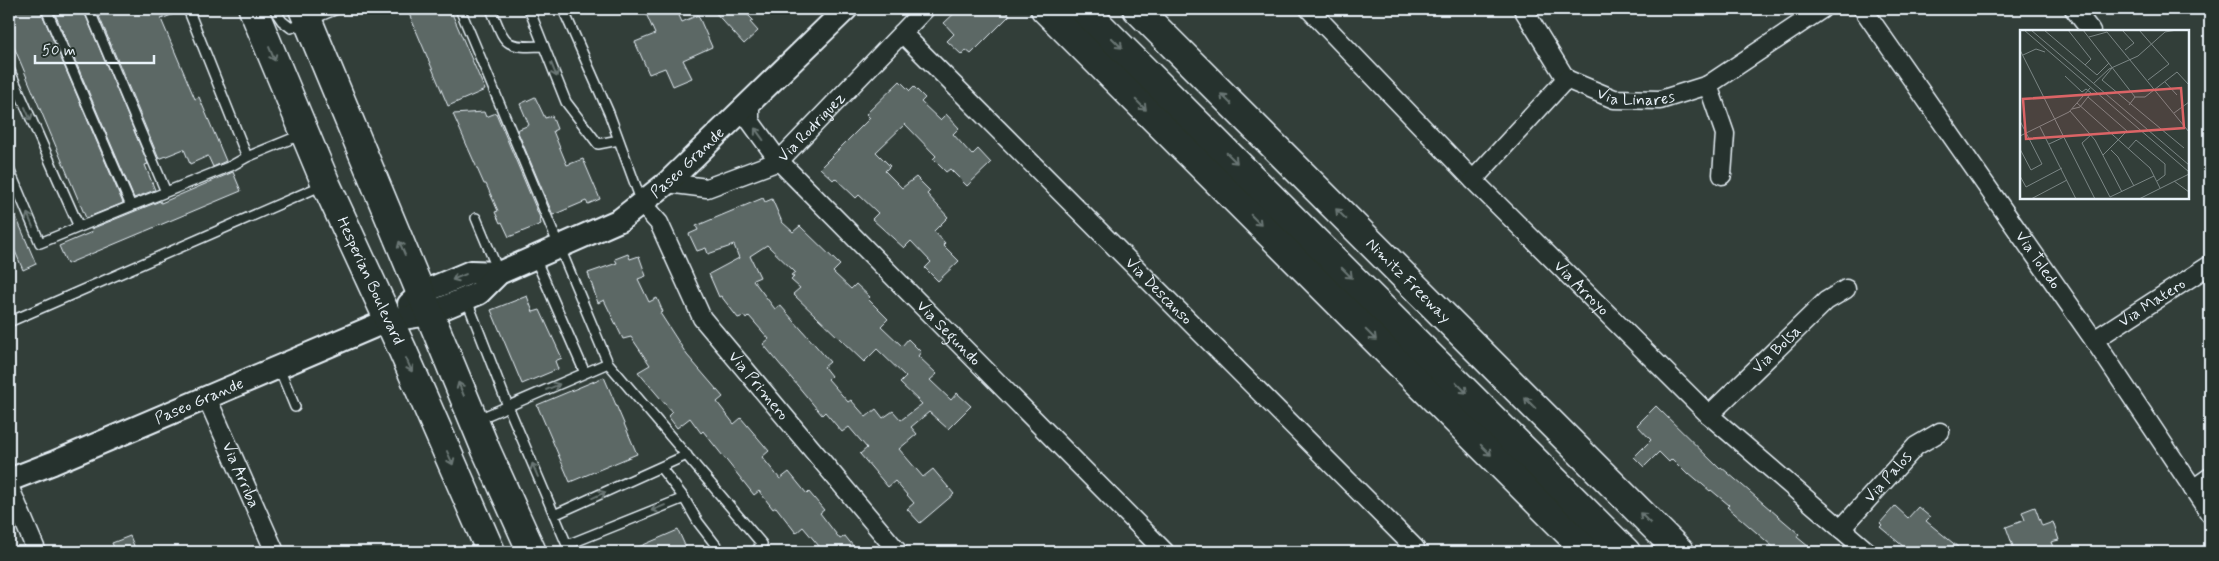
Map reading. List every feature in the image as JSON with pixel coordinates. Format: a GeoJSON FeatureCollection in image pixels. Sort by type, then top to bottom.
{"type":"FeatureCollection","features":[{"type":"Feature","properties":{"kind":"main road","name":"Hesperian Boulevard"},"geometry":{"type":"LineString","coordinates":[[253,9],[326,184],[389,320],[491,552]]}},
{"type":"Feature","properties":{"kind":"main road"},"geometry":{"type":"LineString","coordinates":[[1045,9],[1588,552]]}},
{"type":"Feature","properties":{"kind":"main road"},"geometry":{"type":"LineString","coordinates":[[1083,9],[1626,552]]}},
{"type":"Feature","properties":{"kind":"main road","name":"Nimitz Freeway"},"geometry":{"type":"LineString","coordinates":[[1137,9],[1680,552]]}},
{"type":"Feature","properties":{"kind":"main road"},"geometry":{"type":"LineString","coordinates":[[305,15],[474,421],[532,552]]}},
{"type":"Feature","properties":{"kind":"street","name":"Paseo Grande"},"geometry":{"type":"LineString","coordinates":[[425,304],[466,298],[479,293],[499,273],[620,220],[668,183],[846,9]]}},
{"type":"Feature","properties":{"kind":"street","name":"Via Rodriguez"},"geometry":{"type":"LineString","coordinates":[[668,183],[708,188],[780,161],[925,9]]}},
{"type":"Feature","properties":{"kind":"street","name":"Via Arroyo"},"geometry":{"type":"LineString","coordinates":[[1309,9],[1473,180],[1709,415],[1868,552]]}},
{"type":"Feature","properties":{"kind":"street"},"geometry":{"type":"LineString","coordinates":[[1473,180],[1566,79],[1523,9]]}},
{"type":"Feature","properties":{"kind":"street","name":"Via Linares"},"geometry":{"type":"LineString","coordinates":[[1566,79],[1614,99],[1660,100],[1708,84],[1822,9]]}},
{"type":"Feature","properties":{"kind":"street","name":"Via Toledo"},"geometry":{"type":"LineString","coordinates":[[1863,9],[2094,340],[2210,514]]}},
{"type":"Feature","properties":{"kind":"street"},"geometry":{"type":"LineString","coordinates":[[2074,9],[2090,30]]}},
{"type":"Feature","properties":{"kind":"street","name":"Via Descanso"},"geometry":{"type":"LineString","coordinates":[[902,33],[1413,550]]}},
{"type":"Feature","properties":{"kind":"street"},"geometry":{"type":"LineString","coordinates":[[1708,84],[1726,134],[1722,176]]}},
{"type":"Feature","properties":{"kind":"street","name":"Via Segundo"},"geometry":{"type":"LineString","coordinates":[[750,104],[750,121],[780,161],[1165,552]]}},
{"type":"Feature","properties":{"kind":"street","name":"Via Primero"},"geometry":{"type":"LineString","coordinates":[[642,204],[660,226],[702,318],[898,552]]}},
{"type":"Feature","properties":{"kind":"street","name":"Via Matero"},"geometry":{"type":"LineString","coordinates":[[2094,340],[2210,265]]}},
{"type":"Feature","properties":{"kind":"street","name":"Paseo Grande"},"geometry":{"type":"LineString","coordinates":[[9,480],[278,368],[425,304],[471,272],[499,273]]}},
{"type":"Feature","properties":{"kind":"street","name":"Via Bolsa"},"geometry":{"type":"LineString","coordinates":[[1709,415],[1826,301],[1846,289]]}},
{"type":"Feature","properties":{"kind":"street","name":"Via Arriba"},"geometry":{"type":"LineString","coordinates":[[207,398],[275,552]]}},
{"type":"Feature","properties":{"kind":"street","name":"Via Palos"},"geometry":{"type":"LineString","coordinates":[[1841,529],[1916,446],[1940,432]]}},
{"type":"Feature","properties":{"kind":"street"},"geometry":{"type":"LineString","coordinates":[[2193,489],[2210,477]]}},
{"type":"Feature","properties":{"kind":"street"},"geometry":{"type":"LineString","coordinates":[[9,486],[37,552]]}},
{"type":"Feature","properties":{"kind":"lane"},"geometry":{"type":"LineString","coordinates":[[46,9],[131,206]]}},
{"type":"Feature","properties":{"kind":"lane"},"geometry":{"type":"LineString","coordinates":[[89,9],[166,192]]}},
{"type":"Feature","properties":{"kind":"lane"},"geometry":{"type":"LineString","coordinates":[[188,9],[247,157]]}},
{"type":"Feature","properties":{"kind":"lane"},"geometry":{"type":"LineString","coordinates":[[274,9],[282,21],[291,28],[305,15],[337,9]]}},
{"type":"Feature","properties":{"kind":"lane"},"geometry":{"type":"LineString","coordinates":[[460,9],[608,363],[762,544],[754,552]]}},
{"type":"Feature","properties":{"kind":"lane"},"geometry":{"type":"LineString","coordinates":[[491,9],[504,39],[517,47],[544,46]]}},
{"type":"Feature","properties":{"kind":"lane"},"geometry":{"type":"LineString","coordinates":[[529,9],[566,102],[598,144],[619,140]]}},
{"type":"Feature","properties":{"kind":"lane"},"geometry":{"type":"LineString","coordinates":[[563,9],[619,140],[642,204]]}},
{"type":"Feature","properties":{"kind":"lane"},"geometry":{"type":"LineString","coordinates":[[9,69],[79,227]]}},
{"type":"Feature","properties":{"kind":"lane"},"geometry":{"type":"LineString","coordinates":[[9,168],[40,243],[231,166],[247,157],[305,133]]}},
{"type":"Feature","properties":{"kind":"lane"},"geometry":{"type":"LineString","coordinates":[[9,322],[326,184]]}},
{"type":"Feature","properties":{"kind":"lane"},"geometry":{"type":"LineString","coordinates":[[476,218],[499,273]]}},
{"type":"Feature","properties":{"kind":"lane"},"geometry":{"type":"LineString","coordinates":[[535,258],[585,373]]}},
{"type":"Feature","properties":{"kind":"lane"},"geometry":{"type":"LineString","coordinates":[[466,298],[508,406],[568,549],[684,498]]}},
{"type":"Feature","properties":{"kind":"lane"},"geometry":{"type":"LineString","coordinates":[[474,421],[608,363]]}},
{"type":"Feature","properties":{"kind":"lane"},"geometry":{"type":"LineString","coordinates":[[278,368],[294,407]]}},
{"type":"Feature","properties":{"kind":"lane"},"geometry":{"type":"LineString","coordinates":[[554,515],[687,455]]}},
{"type":"Feature","properties":{"kind":"lane"},"geometry":{"type":"LineString","coordinates":[[661,468],[721,552]]}},
{"type":"Feature","properties":{"kind":"building"},"geometry":{"type":"Polygon","coordinates":[[[9,9],[40,9],[123,203],[86,218],[9,35],[9,9]]]}},
{"type":"Feature","properties":{"kind":"building"},"geometry":{"type":"Polygon","coordinates":[[[53,9],[83,9],[148,164],[145,165],[155,190],[134,198],[53,9]]]}},
{"type":"Feature","properties":{"kind":"building"},"geometry":{"type":"Polygon","coordinates":[[[96,9],[182,9],[182,11],[161,19],[195,99],[199,97],[226,161],[213,167],[208,156],[190,164],[184,149],[159,159],[96,9]]]}},
{"type":"Feature","properties":{"kind":"building"},"geometry":{"type":"Polygon","coordinates":[[[407,9],[450,9],[485,90],[448,106],[407,9]]]}},
{"type":"Feature","properties":{"kind":"building"},"geometry":{"type":"Polygon","coordinates":[[[644,9],[676,9],[682,22],[698,15],[712,47],[683,60],[692,78],[673,86],[665,68],[649,74],[635,42],[655,34],[644,9]]]}},
{"type":"Feature","properties":{"kind":"building"},"geometry":{"type":"Polygon","coordinates":[[[712,9],[742,9],[753,20],[750,22],[758,31],[744,44],[712,9]]]}},
{"type":"Feature","properties":{"kind":"building"},"geometry":{"type":"Polygon","coordinates":[[[959,9],[1003,9],[1010,15],[971,54],[966,50],[962,55],[947,41],[954,34],[944,23],[959,9]]]}},
{"type":"Feature","properties":{"kind":"building"},"geometry":{"type":"Polygon","coordinates":[[[900,81],[910,91],[914,87],[925,98],[921,102],[940,120],[946,114],[959,128],[953,134],[972,155],[978,149],[991,163],[967,186],[950,169],[946,172],[933,159],[936,156],[905,124],[876,152],[890,166],[885,171],[902,188],[916,177],[930,191],[927,194],[948,217],[934,231],[945,243],[943,245],[959,261],[938,281],[925,268],[931,262],[911,241],[904,248],[872,219],[878,213],[859,195],[856,198],[835,178],[833,180],[820,168],[870,118],[866,114],[900,81]]]}},
{"type":"Feature","properties":{"kind":"building"},"geometry":{"type":"Polygon","coordinates":[[[535,97],[545,118],[552,116],[557,129],[553,131],[567,165],[583,159],[600,199],[588,204],[586,201],[553,215],[517,130],[529,125],[520,104],[535,97]]]}},
{"type":"Feature","properties":{"kind":"building"},"geometry":{"type":"Polygon","coordinates":[[[484,112],[486,117],[496,113],[541,220],[541,224],[509,237],[502,222],[500,223],[495,212],[498,211],[453,114],[484,112]]]}},
{"type":"Feature","properties":{"kind":"building"},"geometry":{"type":"Polygon","coordinates":[[[233,172],[241,191],[67,264],[59,246],[92,232],[91,229],[160,201],[161,203],[233,172]]]}},
{"type":"Feature","properties":{"kind":"building"},"geometry":{"type":"Polygon","coordinates":[[[763,198],[765,202],[772,199],[782,222],[793,232],[800,226],[840,265],[833,272],[851,289],[856,284],[870,297],[868,299],[888,319],[881,326],[902,346],[908,339],[921,352],[918,356],[937,374],[930,380],[951,400],[957,393],[971,406],[948,429],[929,412],[911,427],[917,434],[899,449],[923,477],[933,469],[954,494],[920,523],[907,509],[914,503],[895,481],[888,487],[860,454],[867,448],[849,427],[842,432],[825,412],[822,415],[763,344],[769,339],[749,316],[746,319],[744,316],[738,318],[721,296],[719,297],[709,274],[739,258],[734,245],[708,254],[706,248],[697,251],[689,234],[698,230],[696,226],[763,198]],[[767,245],[750,256],[760,277],[753,280],[775,309],[780,305],[830,362],[824,367],[831,376],[828,379],[848,402],[851,400],[866,417],[876,409],[883,418],[893,411],[901,420],[922,404],[900,383],[906,377],[877,349],[864,362],[793,294],[800,288],[791,280],[794,277],[791,275],[795,272],[767,245]]]}},
{"type":"Feature","properties":{"kind":"building"},"geometry":{"type":"Polygon","coordinates":[[[9,200],[36,264],[23,270],[9,237],[9,200]]]}},
{"type":"Feature","properties":{"kind":"building"},"geometry":{"type":"Polygon","coordinates":[[[628,254],[630,259],[639,256],[646,276],[638,279],[649,302],[657,298],[663,312],[660,313],[687,355],[723,397],[717,402],[734,424],[741,418],[769,451],[762,457],[780,479],[789,472],[807,494],[809,492],[824,510],[820,513],[840,539],[845,536],[858,552],[824,552],[803,527],[796,533],[776,507],[773,509],[759,491],[754,495],[703,431],[701,433],[690,418],[677,428],[668,416],[672,412],[638,372],[650,365],[631,337],[623,339],[604,300],[598,303],[588,273],[617,263],[615,259],[628,254]]]}},
{"type":"Feature","properties":{"kind":"building"},"geometry":{"type":"Polygon","coordinates":[[[527,296],[533,312],[540,310],[562,358],[555,361],[558,369],[522,384],[491,310],[527,296]]]}},
{"type":"Feature","properties":{"kind":"building"},"geometry":{"type":"Polygon","coordinates":[[[604,377],[637,454],[570,482],[537,405],[604,377]]]}},
{"type":"Feature","properties":{"kind":"building"},"geometry":{"type":"Polygon","coordinates":[[[1656,406],[1720,469],[1721,467],[1799,534],[1797,537],[1815,552],[1779,552],[1727,507],[1729,505],[1711,490],[1689,473],[1688,475],[1672,459],[1669,462],[1659,452],[1644,467],[1634,457],[1651,440],[1637,425],[1656,406]]]}},
{"type":"Feature","properties":{"kind":"building"},"geometry":{"type":"Polygon","coordinates":[[[1895,506],[1908,518],[1918,507],[1930,517],[1926,521],[1964,552],[1910,552],[1880,527],[1882,525],[1880,523],[1895,506]]]}},
{"type":"Feature","properties":{"kind":"building"},"geometry":{"type":"Polygon","coordinates":[[[2035,507],[2042,526],[2053,522],[2059,540],[2051,542],[2055,552],[2015,552],[2006,527],[2025,520],[2022,512],[2035,507]]]}},
{"type":"Feature","properties":{"kind":"building"},"geometry":{"type":"Polygon","coordinates":[[[678,530],[688,552],[627,552],[678,530]]]}},
{"type":"Feature","properties":{"kind":"building"},"geometry":{"type":"Polygon","coordinates":[[[130,536],[135,548],[126,552],[116,552],[112,543],[130,536]]]}}]}
